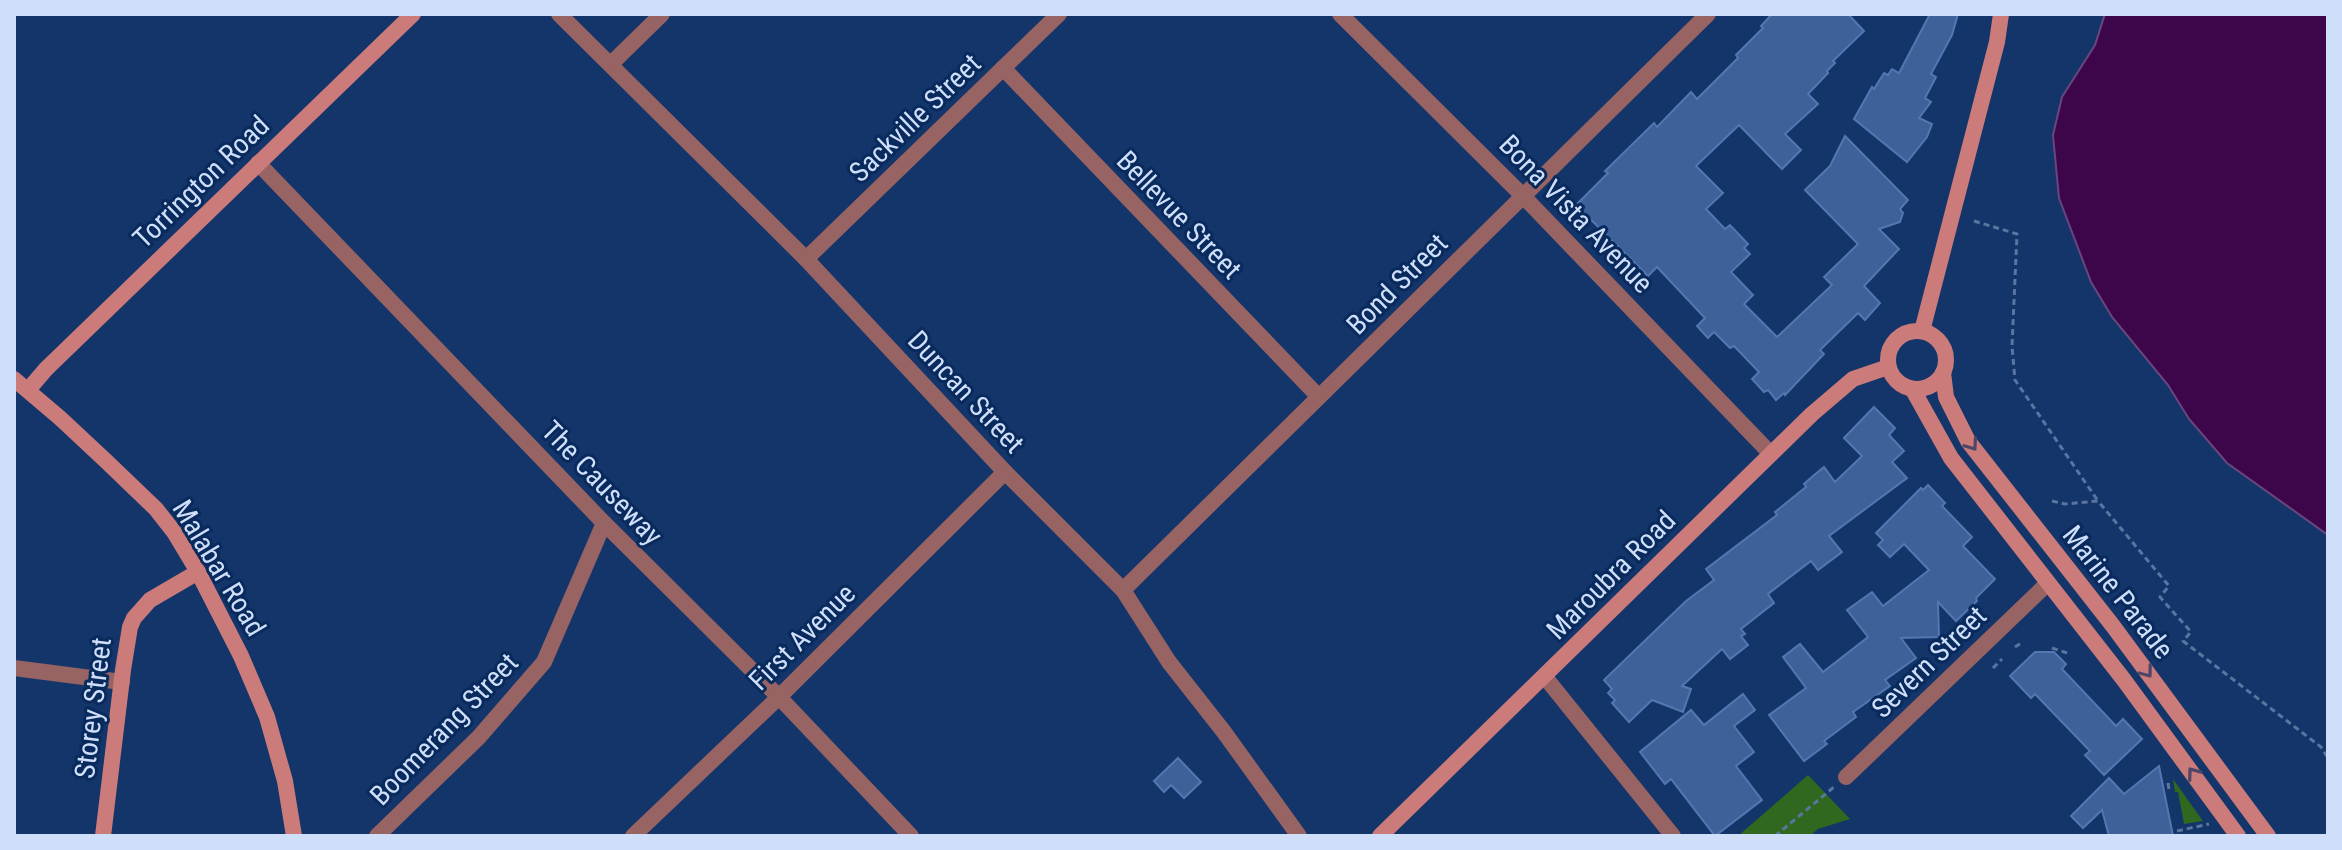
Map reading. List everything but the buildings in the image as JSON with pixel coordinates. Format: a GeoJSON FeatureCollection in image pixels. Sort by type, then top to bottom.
{"type":"FeatureCollection","features":[{"type":"Feature","properties":{"kind":"street","name":"Torrington Road"},"geometry":{"type":"LineString","coordinates":[[21,384],[52,364],[413,14]]}},
{"type":"Feature","properties":{"kind":"street","name":"Duncan Street"},"geometry":{"type":"LineString","coordinates":[[559,14],[806,259],[1005,472],[1123,590],[1169,662],[1299,836]]}},
{"type":"Feature","properties":{"kind":"street"},"geometry":{"type":"LineString","coordinates":[[611,64],[662,14]]}},
{"type":"Feature","properties":{"kind":"street","name":"Sackville Street"},"geometry":{"type":"LineString","coordinates":[[806,259],[1059,14]]}},
{"type":"Feature","properties":{"kind":"street","name":"Bona Vista Avenue"},"geometry":{"type":"LineString","coordinates":[[1340,14],[1523,196],[1771,454]]}},
{"type":"Feature","properties":{"kind":"street","name":"Bond Street"},"geometry":{"type":"LineString","coordinates":[[1123,590],[1708,14]]}},
{"type":"Feature","properties":{"kind":"street"},"geometry":{"type":"LineString","coordinates":[[1922,331],[1997,42],[2001,14]]}},
{"type":"Feature","properties":{"kind":"street","name":"Bellevue Street"},"geometry":{"type":"LineString","coordinates":[[1003,68],[1319,397]]}},
{"type":"Feature","properties":{"kind":"street","name":"The Causeway"},"geometry":{"type":"LineString","coordinates":[[258,163],[911,836]]}},
{"type":"Feature","properties":{"kind":"street"},"geometry":{"type":"LineString","coordinates":[[1912,331],[1930,334],[1943,347],[1946,356],[1943,373],[1930,386],[1913,390],[1897,382],[1888,367],[1890,348],[1895,340],[1912,331]]}},
{"type":"Feature","properties":{"kind":"street","name":"Maroubra Road"},"geometry":{"type":"LineString","coordinates":[[1380,836],[1812,414],[1853,379],[1888,367]]}},
{"type":"Feature","properties":{"kind":"street","name":"Marine Parade"},"geometry":{"type":"LineString","coordinates":[[1943,373],[1946,397],[1968,441],[2113,626],[2268,836]]}},
{"type":"Feature","properties":{"kind":"street","name":"Malabar Road"},"geometry":{"type":"LineString","coordinates":[[21,384],[156,509],[174,532],[241,656],[267,717],[285,781],[294,836]]}},
{"type":"Feature","properties":{"kind":"street","name":"Marine Parade"},"geometry":{"type":"LineString","coordinates":[[1913,390],[1951,458],[2124,680],[2238,836]]}},
{"type":"Feature","properties":{"kind":"street","name":"First Avenue"},"geometry":{"type":"LineString","coordinates":[[633,836],[779,697],[1005,472]]}},
{"type":"Feature","properties":{"kind":"street","name":"Boomerang Street"},"geometry":{"type":"LineString","coordinates":[[377,836],[479,737],[544,662],[604,523]]}},
{"type":"Feature","properties":{"kind":"street","name":"Storey Street"},"geometry":{"type":"LineString","coordinates":[[103,836],[127,637],[134,618],[150,600],[198,572]]}},
{"type":"Feature","properties":{"kind":"street","name":"Severn Street"},"geometry":{"type":"LineString","coordinates":[[1846,777],[2047,584]]}},
{"type":"Feature","properties":{"kind":"street"},"geometry":{"type":"LineString","coordinates":[[14,668],[122,682]]}},
{"type":"Feature","properties":{"kind":"street"},"geometry":{"type":"LineString","coordinates":[[1545,677],[1673,836]]}},
{"type":"Feature","properties":{"kind":"path"},"geometry":{"type":"LineString","coordinates":[[1974,221],[2017,234],[2012,346],[2015,380],[2098,501],[2169,586],[2160,597],[2191,632],[2183,641],[2321,747],[2328,758]]}},
{"type":"Feature","properties":{"kind":"path"},"geometry":{"type":"LineString","coordinates":[[2052,501],[2065,504],[2098,501]]}},
{"type":"Feature","properties":{"kind":"path"},"geometry":{"type":"LineString","coordinates":[[2015,647],[2021,643]]}},
{"type":"Feature","properties":{"kind":"path"},"geometry":{"type":"LineString","coordinates":[[2052,648],[2067,653]]}},
{"type":"Feature","properties":{"kind":"path"},"geometry":{"type":"LineString","coordinates":[[1993,668],[2002,659]]}},
{"type":"Feature","properties":{"kind":"path"},"geometry":{"type":"LineString","coordinates":[[1775,836],[1846,777]]}},
{"type":"Feature","properties":{"kind":"path"},"geometry":{"type":"LineString","coordinates":[[2168,783],[2169,790]]}},
{"type":"Feature","properties":{"kind":"path"},"geometry":{"type":"LineString","coordinates":[[2177,831],[2210,824]]}},
{"type":"Feature","properties":{"kind":"green space"},"geometry":{"type":"Polygon","coordinates":[[[1808,775],[1850,819],[1818,829],[1810,836],[1738,836],[1808,775]]]}},
{"type":"Feature","properties":{"kind":"green space"},"geometry":{"type":"Polygon","coordinates":[[[2173,779],[2203,821],[2184,824],[2173,779]]]}},
{"type":"Feature","properties":{"kind":"shaded area"},"geometry":{"type":"Polygon","coordinates":[[[2105,14],[2328,14],[2328,535],[2227,463],[2189,419],[2168,385],[2112,317],[2091,282],[2059,198],[2053,135],[2062,97],[2095,45],[2105,14]]]}}]}
